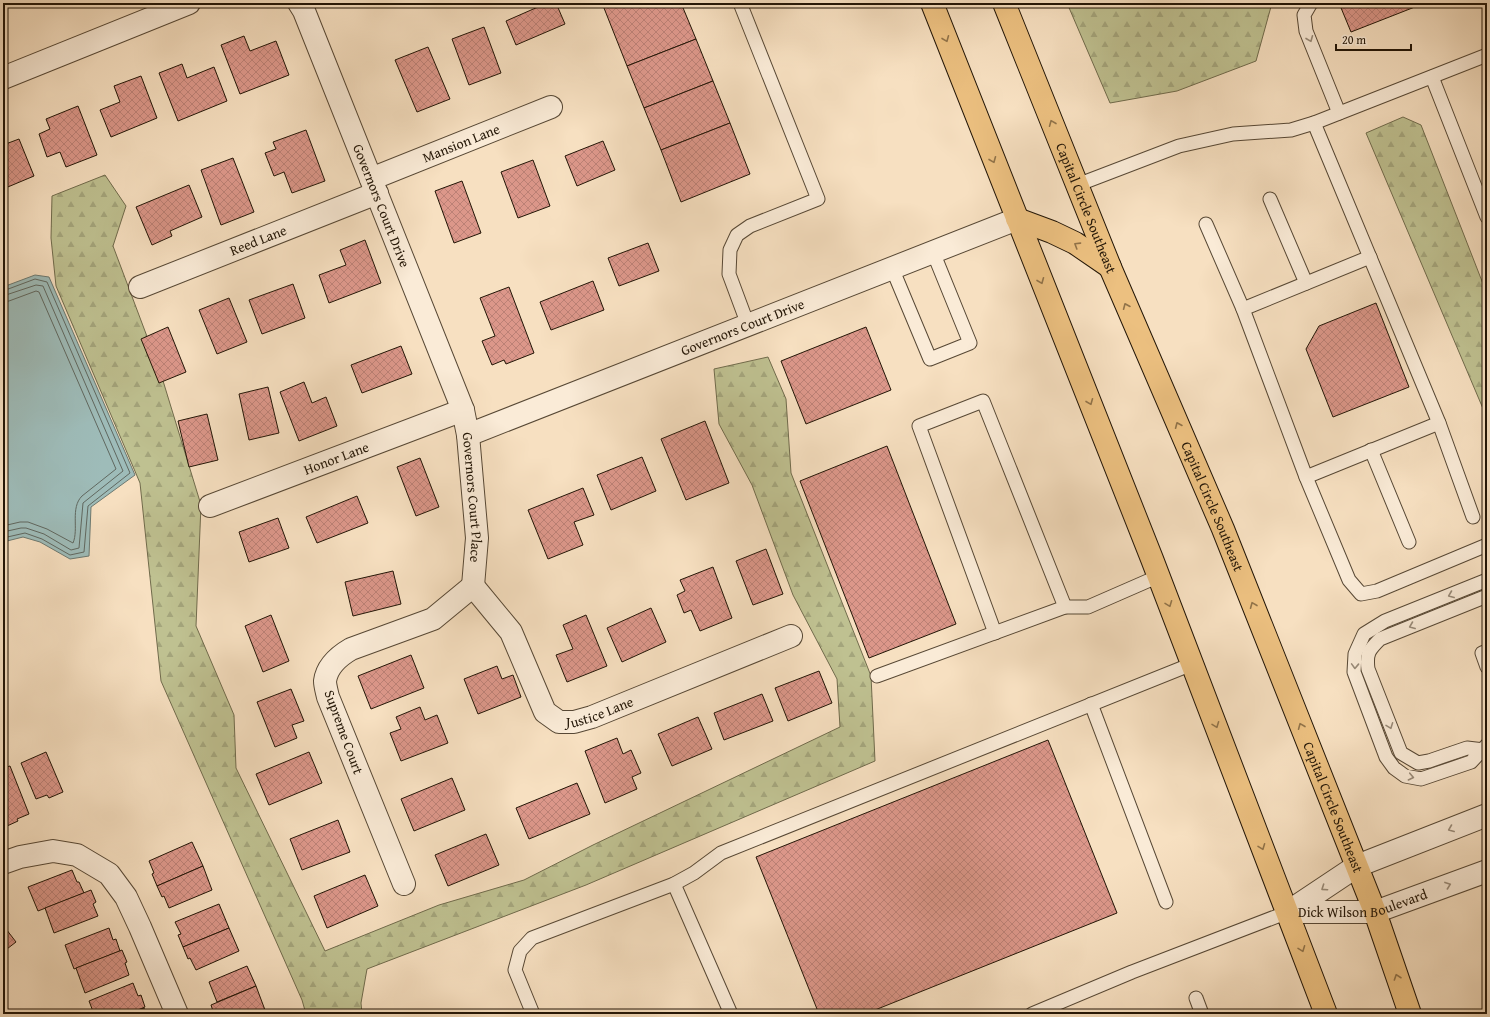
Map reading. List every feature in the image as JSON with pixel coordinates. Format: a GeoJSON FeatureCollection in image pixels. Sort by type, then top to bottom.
{"type":"FeatureCollection","features":[{"type":"Feature","properties":{"kind":"main road"},"geometry":{"type":"LineString","coordinates":[[932,3],[1159,576],[1326,1014]]}},
{"type":"Feature","properties":{"kind":"main road","name":"Capital Circle Southeast"},"geometry":{"type":"LineString","coordinates":[[1004,3],[1110,267],[1223,529],[1375,912],[1410,1014]]}},
{"type":"Feature","properties":{"kind":"main road"},"geometry":{"type":"LineString","coordinates":[[1017,219],[1052,232],[1075,243],[1110,267]]}},
{"type":"Feature","properties":{"kind":"street"},"geometry":{"type":"LineString","coordinates":[[3,78],[189,3]]}},
{"type":"Feature","properties":{"kind":"street","name":"Governors Court Drive"},"geometry":{"type":"LineString","coordinates":[[299,3],[304,11],[462,410]]}},
{"type":"Feature","properties":{"kind":"street","name":"Mansion Lane"},"geometry":{"type":"LineString","coordinates":[[374,186],[551,106]]}},
{"type":"Feature","properties":{"kind":"street","name":"Reed Lane"},"geometry":{"type":"LineString","coordinates":[[140,287],[374,186]]}},
{"type":"Feature","properties":{"kind":"street","name":"Governors Court Drive"},"geometry":{"type":"LineString","coordinates":[[468,435],[1017,219]]}},
{"type":"Feature","properties":{"kind":"street","name":"Governors Court Place"},"geometry":{"type":"LineString","coordinates":[[462,410],[468,435],[477,538],[473,586]]}},
{"type":"Feature","properties":{"kind":"street","name":"Honor Lane"},"geometry":{"type":"LineString","coordinates":[[210,506],[462,410]]}},
{"type":"Feature","properties":{"kind":"street","name":"Justice Lane"},"geometry":{"type":"LineString","coordinates":[[473,586],[511,632],[545,712],[559,722],[574,722],[592,717],[791,636]]}},
{"type":"Feature","properties":{"kind":"street","name":"Supreme Court"},"geometry":{"type":"LineString","coordinates":[[404,884],[328,697],[325,681],[331,665],[341,655],[352,649],[433,619],[473,586]]}},
{"type":"Feature","properties":{"kind":"street","name":"Dick Wilson Boulevard"},"geometry":{"type":"LineString","coordinates":[[1288,912],[1357,866],[1487,815]]}},
{"type":"Feature","properties":{"kind":"street"},"geometry":{"type":"LineString","coordinates":[[3,863],[20,857],[53,851],[77,855],[109,874],[126,897],[177,1014]]}},
{"type":"Feature","properties":{"kind":"street","name":"Dick Wilson Boulevard"},"geometry":{"type":"LineString","coordinates":[[1288,912],[1375,912],[1487,871]]}},
{"type":"Feature","properties":{"kind":"lane"},"geometry":{"type":"LineString","coordinates":[[740,3],[818,199],[750,226],[738,235],[730,250],[729,274],[748,325]]}},
{"type":"Feature","properties":{"kind":"lane"},"geometry":{"type":"LineString","coordinates":[[1311,3],[1304,15],[1306,31],[1339,113]]}},
{"type":"Feature","properties":{"kind":"lane"},"geometry":{"type":"LineString","coordinates":[[1077,185],[1180,146],[1233,134],[1291,130],[1314,123],[1487,55]]}},
{"type":"Feature","properties":{"kind":"lane"},"geometry":{"type":"LineString","coordinates":[[1432,77],[1487,217]]}},
{"type":"Feature","properties":{"kind":"lane"},"geometry":{"type":"LineString","coordinates":[[1314,123],[1439,423],[1473,517]]}},
{"type":"Feature","properties":{"kind":"lane"},"geometry":{"type":"LineString","coordinates":[[1270,199],[1306,283]]}},
{"type":"Feature","properties":{"kind":"lane"},"geometry":{"type":"LineString","coordinates":[[1206,224],[1243,309],[1306,477],[1349,580],[1361,594],[1377,591],[1487,545]]}},
{"type":"Feature","properties":{"kind":"lane"},"geometry":{"type":"LineString","coordinates":[[892,268],[930,359],[970,343],[933,252]]}},
{"type":"Feature","properties":{"kind":"lane"},"geometry":{"type":"LineString","coordinates":[[1243,309],[1370,257]]}},
{"type":"Feature","properties":{"kind":"lane"},"geometry":{"type":"LineString","coordinates":[[994,632],[918,426],[983,401],[1064,607]]}},
{"type":"Feature","properties":{"kind":"lane"},"geometry":{"type":"LineString","coordinates":[[1306,477],[1439,423]]}},
{"type":"Feature","properties":{"kind":"lane"},"geometry":{"type":"LineString","coordinates":[[1371,450],[1409,542]]}},
{"type":"Feature","properties":{"kind":"lane"},"geometry":{"type":"LineString","coordinates":[[877,676],[1064,607],[1088,607],[1159,576]]}},
{"type":"Feature","properties":{"kind":"lane"},"geometry":{"type":"LineString","coordinates":[[1485,747],[1471,762],[1421,779],[1405,776],[1394,768],[1386,757],[1354,672],[1355,654],[1364,634],[1384,621],[1487,580]]}},
{"type":"Feature","properties":{"kind":"lane"},"geometry":{"type":"LineString","coordinates":[[1485,747],[1467,748],[1429,761],[1418,763],[1401,753],[1368,669],[1367,658],[1370,649],[1380,639],[1487,596]]}},
{"type":"Feature","properties":{"kind":"lane"},"geometry":{"type":"LineString","coordinates":[[1487,651],[1482,653],[1487,668]]}},
{"type":"Feature","properties":{"kind":"lane"},"geometry":{"type":"LineString","coordinates":[[533,1014],[515,970],[520,951],[532,938],[674,884],[694,873],[721,853],[1192,664]]}},
{"type":"Feature","properties":{"kind":"lane"},"geometry":{"type":"LineString","coordinates":[[1091,704],[1166,902]]}},
{"type":"Feature","properties":{"kind":"lane"},"geometry":{"type":"LineString","coordinates":[[674,884],[731,1014]]}},
{"type":"Feature","properties":{"kind":"lane"},"geometry":{"type":"LineString","coordinates":[[1032,1014],[1132,972],[1288,912]]}},
{"type":"Feature","properties":{"kind":"lane"},"geometry":{"type":"LineString","coordinates":[[1196,998],[1202,1014]]}},
{"type":"Feature","properties":{"kind":"green space"},"geometry":{"type":"Polygon","coordinates":[[[1067,3],[1272,3],[1256,61],[1177,91],[1110,103],[1067,3]]]}},
{"type":"Feature","properties":{"kind":"green space"},"geometry":{"type":"Polygon","coordinates":[[[1403,117],[1421,125],[1487,294],[1487,418],[1366,133],[1403,117]]]}},
{"type":"Feature","properties":{"kind":"green space"},"geometry":{"type":"Polygon","coordinates":[[[105,175],[126,206],[113,246],[160,371],[201,505],[196,626],[234,715],[236,768],[325,951],[439,905],[524,880],[593,845],[840,727],[837,679],[793,595],[752,485],[719,424],[714,369],[768,357],[786,399],[791,473],[871,676],[875,761],[586,885],[367,969],[361,1003],[362,1014],[306,1014],[302,1000],[161,681],[140,483],[56,286],[51,238],[52,196],[105,175]]]}},
{"type":"Feature","properties":{"kind":"water"},"geometry":{"type":"Polygon","coordinates":[[[35,275],[49,277],[135,475],[91,507],[89,556],[70,559],[40,542],[23,537],[3,542],[3,287],[35,275]]]}},
{"type":"Feature","properties":{"kind":"building"},"geometry":{"type":"Polygon","coordinates":[[[547,3],[556,3],[565,24],[516,45],[506,21],[547,3]]]}},
{"type":"Feature","properties":{"kind":"building"},"geometry":{"type":"Polygon","coordinates":[[[602,3],[681,3],[696,39],[627,66],[602,3]]]}},
{"type":"Feature","properties":{"kind":"building"},"geometry":{"type":"Polygon","coordinates":[[[1339,3],[1425,3],[1351,32],[1339,3]]]}},
{"type":"Feature","properties":{"kind":"building"},"geometry":{"type":"Polygon","coordinates":[[[484,27],[501,73],[469,85],[452,39],[484,27]]]}},
{"type":"Feature","properties":{"kind":"building"},"geometry":{"type":"Polygon","coordinates":[[[244,36],[250,51],[276,41],[289,75],[240,94],[221,45],[244,36]]]}},
{"type":"Feature","properties":{"kind":"building"},"geometry":{"type":"Polygon","coordinates":[[[696,39],[713,81],[644,108],[627,66],[696,39]]]}},
{"type":"Feature","properties":{"kind":"building"},"geometry":{"type":"Polygon","coordinates":[[[428,47],[450,99],[417,112],[395,60],[428,47]]]}},
{"type":"Feature","properties":{"kind":"building"},"geometry":{"type":"Polygon","coordinates":[[[182,64],[187,78],[214,67],[227,101],[178,121],[159,73],[182,64]]]}},
{"type":"Feature","properties":{"kind":"building"},"geometry":{"type":"Polygon","coordinates":[[[141,76],[157,118],[111,137],[100,110],[120,102],[114,86],[141,76]]]}},
{"type":"Feature","properties":{"kind":"building"},"geometry":{"type":"Polygon","coordinates":[[[713,81],[730,123],[661,150],[644,108],[713,81]]]}},
{"type":"Feature","properties":{"kind":"building"},"geometry":{"type":"Polygon","coordinates":[[[78,106],[97,155],[66,167],[60,152],[47,157],[39,134],[50,129],[46,119],[78,106]]]}},
{"type":"Feature","properties":{"kind":"building"},"geometry":{"type":"Polygon","coordinates":[[[730,123],[750,174],[681,202],[661,150],[730,123]]]}},
{"type":"Feature","properties":{"kind":"building"},"geometry":{"type":"Polygon","coordinates":[[[306,130],[325,181],[292,193],[284,172],[274,176],[265,153],[276,149],[273,142],[306,130]]]}},
{"type":"Feature","properties":{"kind":"building"},"geometry":{"type":"Polygon","coordinates":[[[19,139],[34,176],[3,189],[3,145],[19,139]]]}},
{"type":"Feature","properties":{"kind":"building"},"geometry":{"type":"Polygon","coordinates":[[[603,141],[615,170],[577,186],[565,156],[603,141]]]}},
{"type":"Feature","properties":{"kind":"building"},"geometry":{"type":"Polygon","coordinates":[[[233,158],[254,212],[221,225],[201,170],[233,158]]]}},
{"type":"Feature","properties":{"kind":"building"},"geometry":{"type":"Polygon","coordinates":[[[533,160],[550,206],[518,218],[501,172],[533,160]]]}},
{"type":"Feature","properties":{"kind":"building"},"geometry":{"type":"Polygon","coordinates":[[[462,181],[481,233],[454,243],[435,191],[462,181]]]}},
{"type":"Feature","properties":{"kind":"building"},"geometry":{"type":"Polygon","coordinates":[[[189,185],[202,217],[170,231],[172,236],[152,245],[136,207],[189,185]]]}},
{"type":"Feature","properties":{"kind":"building"},"geometry":{"type":"Polygon","coordinates":[[[365,240],[381,283],[329,303],[319,275],[346,265],[340,250],[365,240]]]}},
{"type":"Feature","properties":{"kind":"building"},"geometry":{"type":"Polygon","coordinates":[[[648,243],[659,271],[619,286],[608,258],[648,243]]]}},
{"type":"Feature","properties":{"kind":"building"},"geometry":{"type":"Polygon","coordinates":[[[593,281],[604,310],[551,330],[540,302],[593,281]]]}},
{"type":"Feature","properties":{"kind":"building"},"geometry":{"type":"Polygon","coordinates":[[[293,284],[305,318],[262,334],[249,300],[293,284]]]}},
{"type":"Feature","properties":{"kind":"building"},"geometry":{"type":"Polygon","coordinates":[[[509,287],[534,353],[506,364],[504,360],[492,365],[482,341],[495,336],[480,298],[509,287]]]}},
{"type":"Feature","properties":{"kind":"building"},"geometry":{"type":"Polygon","coordinates":[[[229,298],[247,342],[217,354],[199,310],[229,298]]]}},
{"type":"Feature","properties":{"kind":"building"},"geometry":{"type":"Polygon","coordinates":[[[1376,303],[1409,387],[1333,417],[1306,349],[1319,326],[1376,303]]]}},
{"type":"Feature","properties":{"kind":"building"},"geometry":{"type":"Polygon","coordinates":[[[168,327],[186,372],[159,383],[141,339],[168,327]]]}},
{"type":"Feature","properties":{"kind":"building"},"geometry":{"type":"Polygon","coordinates":[[[866,327],[891,390],[806,424],[781,361],[866,327]]]}},
{"type":"Feature","properties":{"kind":"building"},"geometry":{"type":"Polygon","coordinates":[[[401,346],[412,374],[362,393],[351,365],[401,346]]]}},
{"type":"Feature","properties":{"kind":"building"},"geometry":{"type":"Polygon","coordinates":[[[304,382],[312,403],[326,397],[337,426],[299,441],[280,392],[304,382]]]}},
{"type":"Feature","properties":{"kind":"building"},"geometry":{"type":"Polygon","coordinates":[[[268,387],[279,433],[249,440],[239,394],[268,387]]]}},
{"type":"Feature","properties":{"kind":"building"},"geometry":{"type":"Polygon","coordinates":[[[207,414],[218,460],[189,467],[178,421],[207,414]]]}},
{"type":"Feature","properties":{"kind":"building"},"geometry":{"type":"Polygon","coordinates":[[[705,421],[729,483],[686,500],[661,439],[705,421]]]}},
{"type":"Feature","properties":{"kind":"building"},"geometry":{"type":"Polygon","coordinates":[[[887,446],[956,624],[869,658],[800,481],[887,446]]]}},
{"type":"Feature","properties":{"kind":"building"},"geometry":{"type":"Polygon","coordinates":[[[642,457],[656,491],[611,510],[597,475],[642,457]]]}},
{"type":"Feature","properties":{"kind":"building"},"geometry":{"type":"Polygon","coordinates":[[[420,458],[439,507],[416,516],[397,467],[420,458]]]}},
{"type":"Feature","properties":{"kind":"building"},"geometry":{"type":"Polygon","coordinates":[[[583,488],[594,515],[574,522],[583,545],[548,559],[528,510],[583,488]]]}},
{"type":"Feature","properties":{"kind":"building"},"geometry":{"type":"Polygon","coordinates":[[[357,496],[368,523],[317,543],[306,517],[357,496]]]}},
{"type":"Feature","properties":{"kind":"building"},"geometry":{"type":"Polygon","coordinates":[[[278,518],[289,548],[249,562],[239,532],[278,518]]]}},
{"type":"Feature","properties":{"kind":"building"},"geometry":{"type":"Polygon","coordinates":[[[766,549],[783,594],[753,605],[736,561],[766,549]]]}},
{"type":"Feature","properties":{"kind":"building"},"geometry":{"type":"Polygon","coordinates":[[[713,567],[732,618],[700,631],[691,610],[684,613],[677,595],[685,591],[680,580],[713,567]]]}},
{"type":"Feature","properties":{"kind":"building"},"geometry":{"type":"Polygon","coordinates":[[[393,571],[401,604],[353,616],[345,582],[393,571]]]}},
{"type":"Feature","properties":{"kind":"building"},"geometry":{"type":"Polygon","coordinates":[[[651,608],[666,642],[622,662],[607,628],[651,608]]]}},
{"type":"Feature","properties":{"kind":"building"},"geometry":{"type":"Polygon","coordinates":[[[271,615],[289,661],[263,672],[245,626],[271,615]]]}},
{"type":"Feature","properties":{"kind":"building"},"geometry":{"type":"Polygon","coordinates":[[[586,615],[607,666],[567,682],[556,655],[573,649],[563,625],[586,615]]]}},
{"type":"Feature","properties":{"kind":"building"},"geometry":{"type":"Polygon","coordinates":[[[411,655],[424,688],[371,709],[358,676],[411,655]]]}},
{"type":"Feature","properties":{"kind":"building"},"geometry":{"type":"Polygon","coordinates":[[[497,666],[502,679],[513,675],[521,697],[478,714],[464,679],[497,666]]]}},
{"type":"Feature","properties":{"kind":"building"},"geometry":{"type":"Polygon","coordinates":[[[819,671],[832,703],[788,721],[775,688],[819,671]]]}},
{"type":"Feature","properties":{"kind":"building"},"geometry":{"type":"Polygon","coordinates":[[[291,689],[304,721],[292,725],[297,738],[275,747],[257,702],[291,689]]]}},
{"type":"Feature","properties":{"kind":"building"},"geometry":{"type":"Polygon","coordinates":[[[762,694],[773,721],[724,740],[714,713],[762,694]]]}},
{"type":"Feature","properties":{"kind":"building"},"geometry":{"type":"Polygon","coordinates":[[[420,707],[425,720],[437,715],[448,743],[401,761],[390,733],[401,729],[396,717],[420,707]]]}},
{"type":"Feature","properties":{"kind":"building"},"geometry":{"type":"Polygon","coordinates":[[[698,717],[712,749],[672,766],[658,734],[698,717]]]}},
{"type":"Feature","properties":{"kind":"building"},"geometry":{"type":"Polygon","coordinates":[[[617,738],[623,754],[631,750],[641,773],[632,777],[637,789],[605,803],[585,751],[617,738]]]}},
{"type":"Feature","properties":{"kind":"building"},"geometry":{"type":"Polygon","coordinates":[[[1048,740],[1117,913],[865,1014],[819,1014],[756,857],[1048,740]]]}},
{"type":"Feature","properties":{"kind":"building"},"geometry":{"type":"Polygon","coordinates":[[[46,752],[63,792],[49,798],[47,795],[36,799],[21,763],[46,752]]]}},
{"type":"Feature","properties":{"kind":"building"},"geometry":{"type":"Polygon","coordinates":[[[309,752],[322,783],[269,805],[256,774],[309,752]]]}},
{"type":"Feature","properties":{"kind":"building"},"geometry":{"type":"Polygon","coordinates":[[[10,766],[29,814],[17,819],[18,821],[7,826],[3,817],[3,768],[10,766]]]}},
{"type":"Feature","properties":{"kind":"building"},"geometry":{"type":"Polygon","coordinates":[[[452,778],[465,810],[414,831],[401,799],[452,778]]]}},
{"type":"Feature","properties":{"kind":"building"},"geometry":{"type":"Polygon","coordinates":[[[577,783],[590,814],[529,839],[516,808],[577,783]]]}},
{"type":"Feature","properties":{"kind":"building"},"geometry":{"type":"Polygon","coordinates":[[[338,820],[350,852],[302,870],[290,839],[338,820]]]}},
{"type":"Feature","properties":{"kind":"building"},"geometry":{"type":"Polygon","coordinates":[[[486,834],[499,865],[448,886],[435,855],[486,834]]]}},
{"type":"Feature","properties":{"kind":"building"},"geometry":{"type":"Polygon","coordinates":[[[192,842],[203,866],[157,886],[149,861],[192,842]]]}},
{"type":"Feature","properties":{"kind":"building"},"geometry":{"type":"Polygon","coordinates":[[[203,866],[212,890],[169,908],[164,896],[162,897],[157,886],[203,866]]]}},
{"type":"Feature","properties":{"kind":"building"},"geometry":{"type":"Polygon","coordinates":[[[72,870],[84,893],[38,911],[28,887],[72,870]]]}},
{"type":"Feature","properties":{"kind":"building"},"geometry":{"type":"Polygon","coordinates":[[[365,875],[378,906],[327,928],[314,896],[365,875]]]}},
{"type":"Feature","properties":{"kind":"building"},"geometry":{"type":"Polygon","coordinates":[[[91,890],[96,902],[93,904],[98,916],[54,933],[45,908],[91,890]]]}},
{"type":"Feature","properties":{"kind":"building"},"geometry":{"type":"Polygon","coordinates":[[[219,904],[229,928],[183,947],[178,935],[181,934],[175,922],[219,904]]]}},
{"type":"Feature","properties":{"kind":"building"},"geometry":{"type":"Polygon","coordinates":[[[3,925],[16,942],[3,952],[3,925]]]}},
{"type":"Feature","properties":{"kind":"building"},"geometry":{"type":"Polygon","coordinates":[[[109,928],[113,940],[116,939],[120,951],[74,969],[65,945],[109,928]]]}},
{"type":"Feature","properties":{"kind":"building"},"geometry":{"type":"Polygon","coordinates":[[[229,928],[239,951],[196,970],[190,958],[188,959],[183,947],[229,928]]]}},
{"type":"Feature","properties":{"kind":"building"},"geometry":{"type":"Polygon","coordinates":[[[122,950],[127,962],[125,963],[129,975],[85,993],[76,968],[122,950]]]}},
{"type":"Feature","properties":{"kind":"building"},"geometry":{"type":"Polygon","coordinates":[[[247,966],[256,986],[217,1002],[209,982],[247,966]]]}},
{"type":"Feature","properties":{"kind":"building"},"geometry":{"type":"Polygon","coordinates":[[[133,983],[138,996],[141,995],[145,1007],[128,1014],[94,1014],[89,1001],[133,983]]]}},
{"type":"Feature","properties":{"kind":"building"},"geometry":{"type":"Polygon","coordinates":[[[256,986],[265,1010],[255,1014],[214,1014],[211,1005],[256,986]]]}},
{"type":"Feature","properties":{"kind":"building"},"geometry":{"type":"Polygon","coordinates":[[[144,1008],[146,1014],[128,1014],[144,1008]]]}}]}
